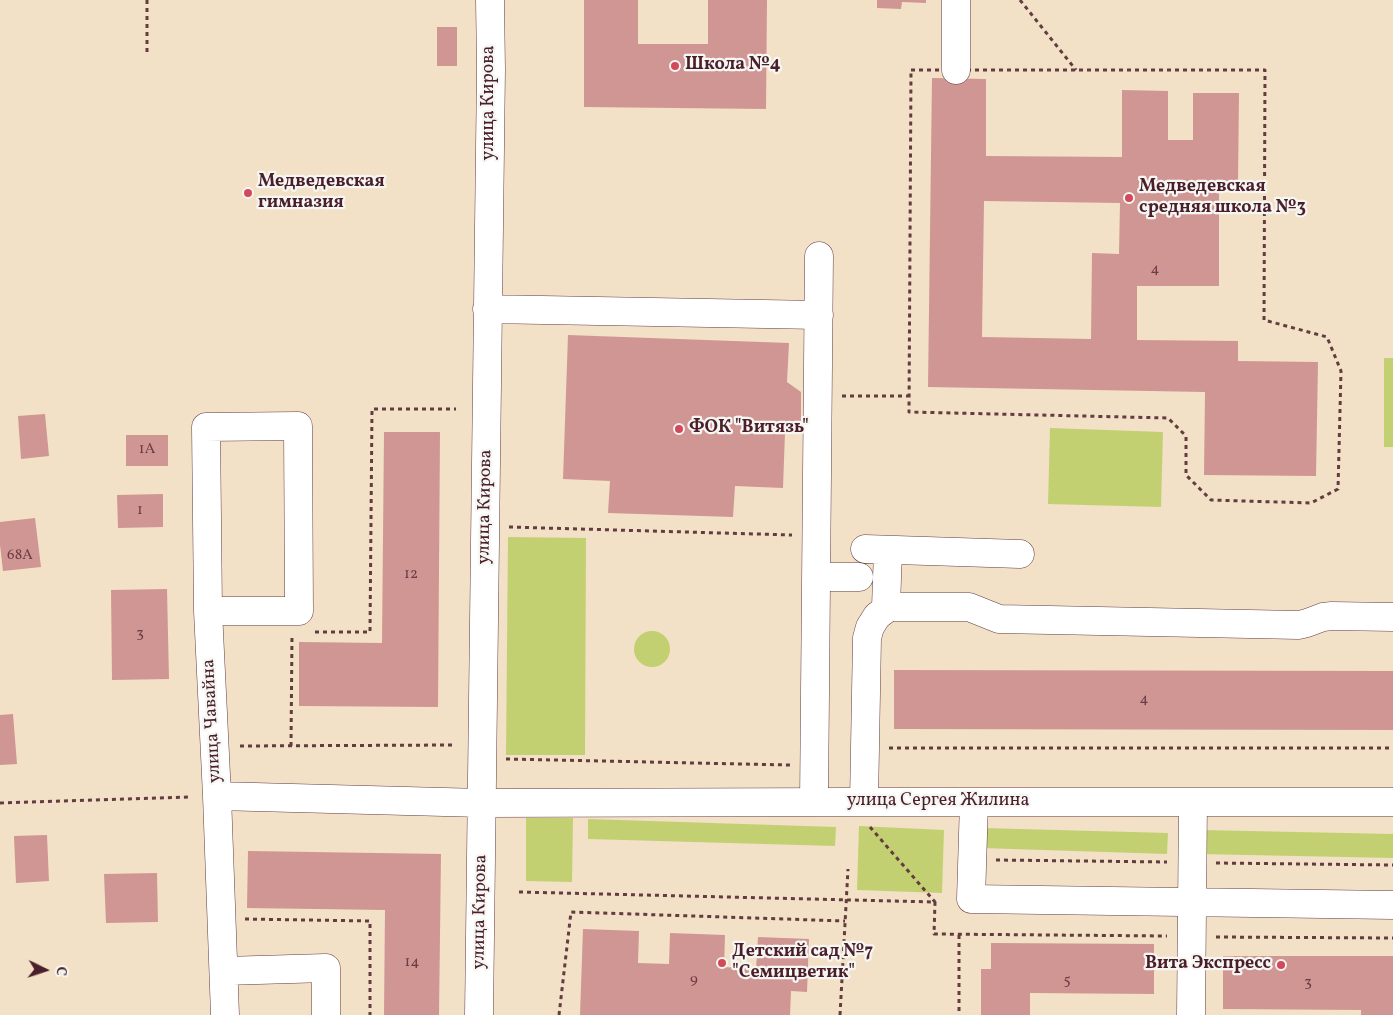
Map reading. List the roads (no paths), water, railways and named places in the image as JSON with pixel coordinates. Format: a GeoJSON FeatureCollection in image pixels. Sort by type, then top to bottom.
{"type":"FeatureCollection","features":[{"type":"Feature","properties":{"kind":"street","name":"улица Кирова"},"geometry":{"type":"LineString","coordinates":[[479,1015],[491,69],[490,0]]}},
{"type":"Feature","properties":{"kind":"street"},"geometry":{"type":"LineString","coordinates":[[956,0],[956,70]]}},
{"type":"Feature","properties":{"kind":"street"},"geometry":{"type":"LineString","coordinates":[[814,802],[819,256]]}},
{"type":"Feature","properties":{"kind":"street"},"geometry":{"type":"LineString","coordinates":[[488,308],[819,315]]}},
{"type":"Feature","properties":{"kind":"street","name":"улица Чавайна"},"geometry":{"type":"LineString","coordinates":[[208,611],[299,611],[298,426],[206,427],[208,611],[225,1015]]}},
{"type":"Feature","properties":{"kind":"street"},"geometry":{"type":"LineString","coordinates":[[856,802],[865,748],[867,638],[870,627],[877,616],[886,609],[876,549],[1020,554]]}},
{"type":"Feature","properties":{"kind":"street"},"geometry":{"type":"LineString","coordinates":[[816,577],[858,578]]}},
{"type":"Feature","properties":{"kind":"street"},"geometry":{"type":"LineString","coordinates":[[886,607],[969,608],[999,619],[1299,625],[1332,616],[1393,617]]}},
{"type":"Feature","properties":{"kind":"street","name":"улица Сергея Жилина"},"geometry":{"type":"LineString","coordinates":[[217,796],[482,803],[1393,802]]}},
{"type":"Feature","properties":{"kind":"street"},"geometry":{"type":"LineString","coordinates":[[974,802],[971,899],[1393,905]]}},
{"type":"Feature","properties":{"kind":"street"},"geometry":{"type":"LineString","coordinates":[[1191,1015],[1193,802]]}},
{"type":"Feature","properties":{"kind":"street"},"geometry":{"type":"LineString","coordinates":[[224,971],[326,968],[326,1015]]}},
{"type":"Feature","properties":{"kind":"place","name":"Школа №4"},"geometry":{"type":"Point","coordinates":[675,66]}},
{"type":"Feature","properties":{"kind":"place","name":"Медведевская гимназия"},"geometry":{"type":"Point","coordinates":[248,193]}},
{"type":"Feature","properties":{"kind":"place","name":"Медведевская средняя школа №3"},"geometry":{"type":"Point","coordinates":[1129,198]}},
{"type":"Feature","properties":{"kind":"place","name":"ФОК \"Витязь\""},"geometry":{"type":"Point","coordinates":[679,429]}},
{"type":"Feature","properties":{"kind":"place","name":"Детский сад №7 \"Семицветик\""},"geometry":{"type":"Point","coordinates":[722,963]}},
{"type":"Feature","properties":{"kind":"place","name":"Вита Экспресс"},"geometry":{"type":"Point","coordinates":[1281,965]}}]}
